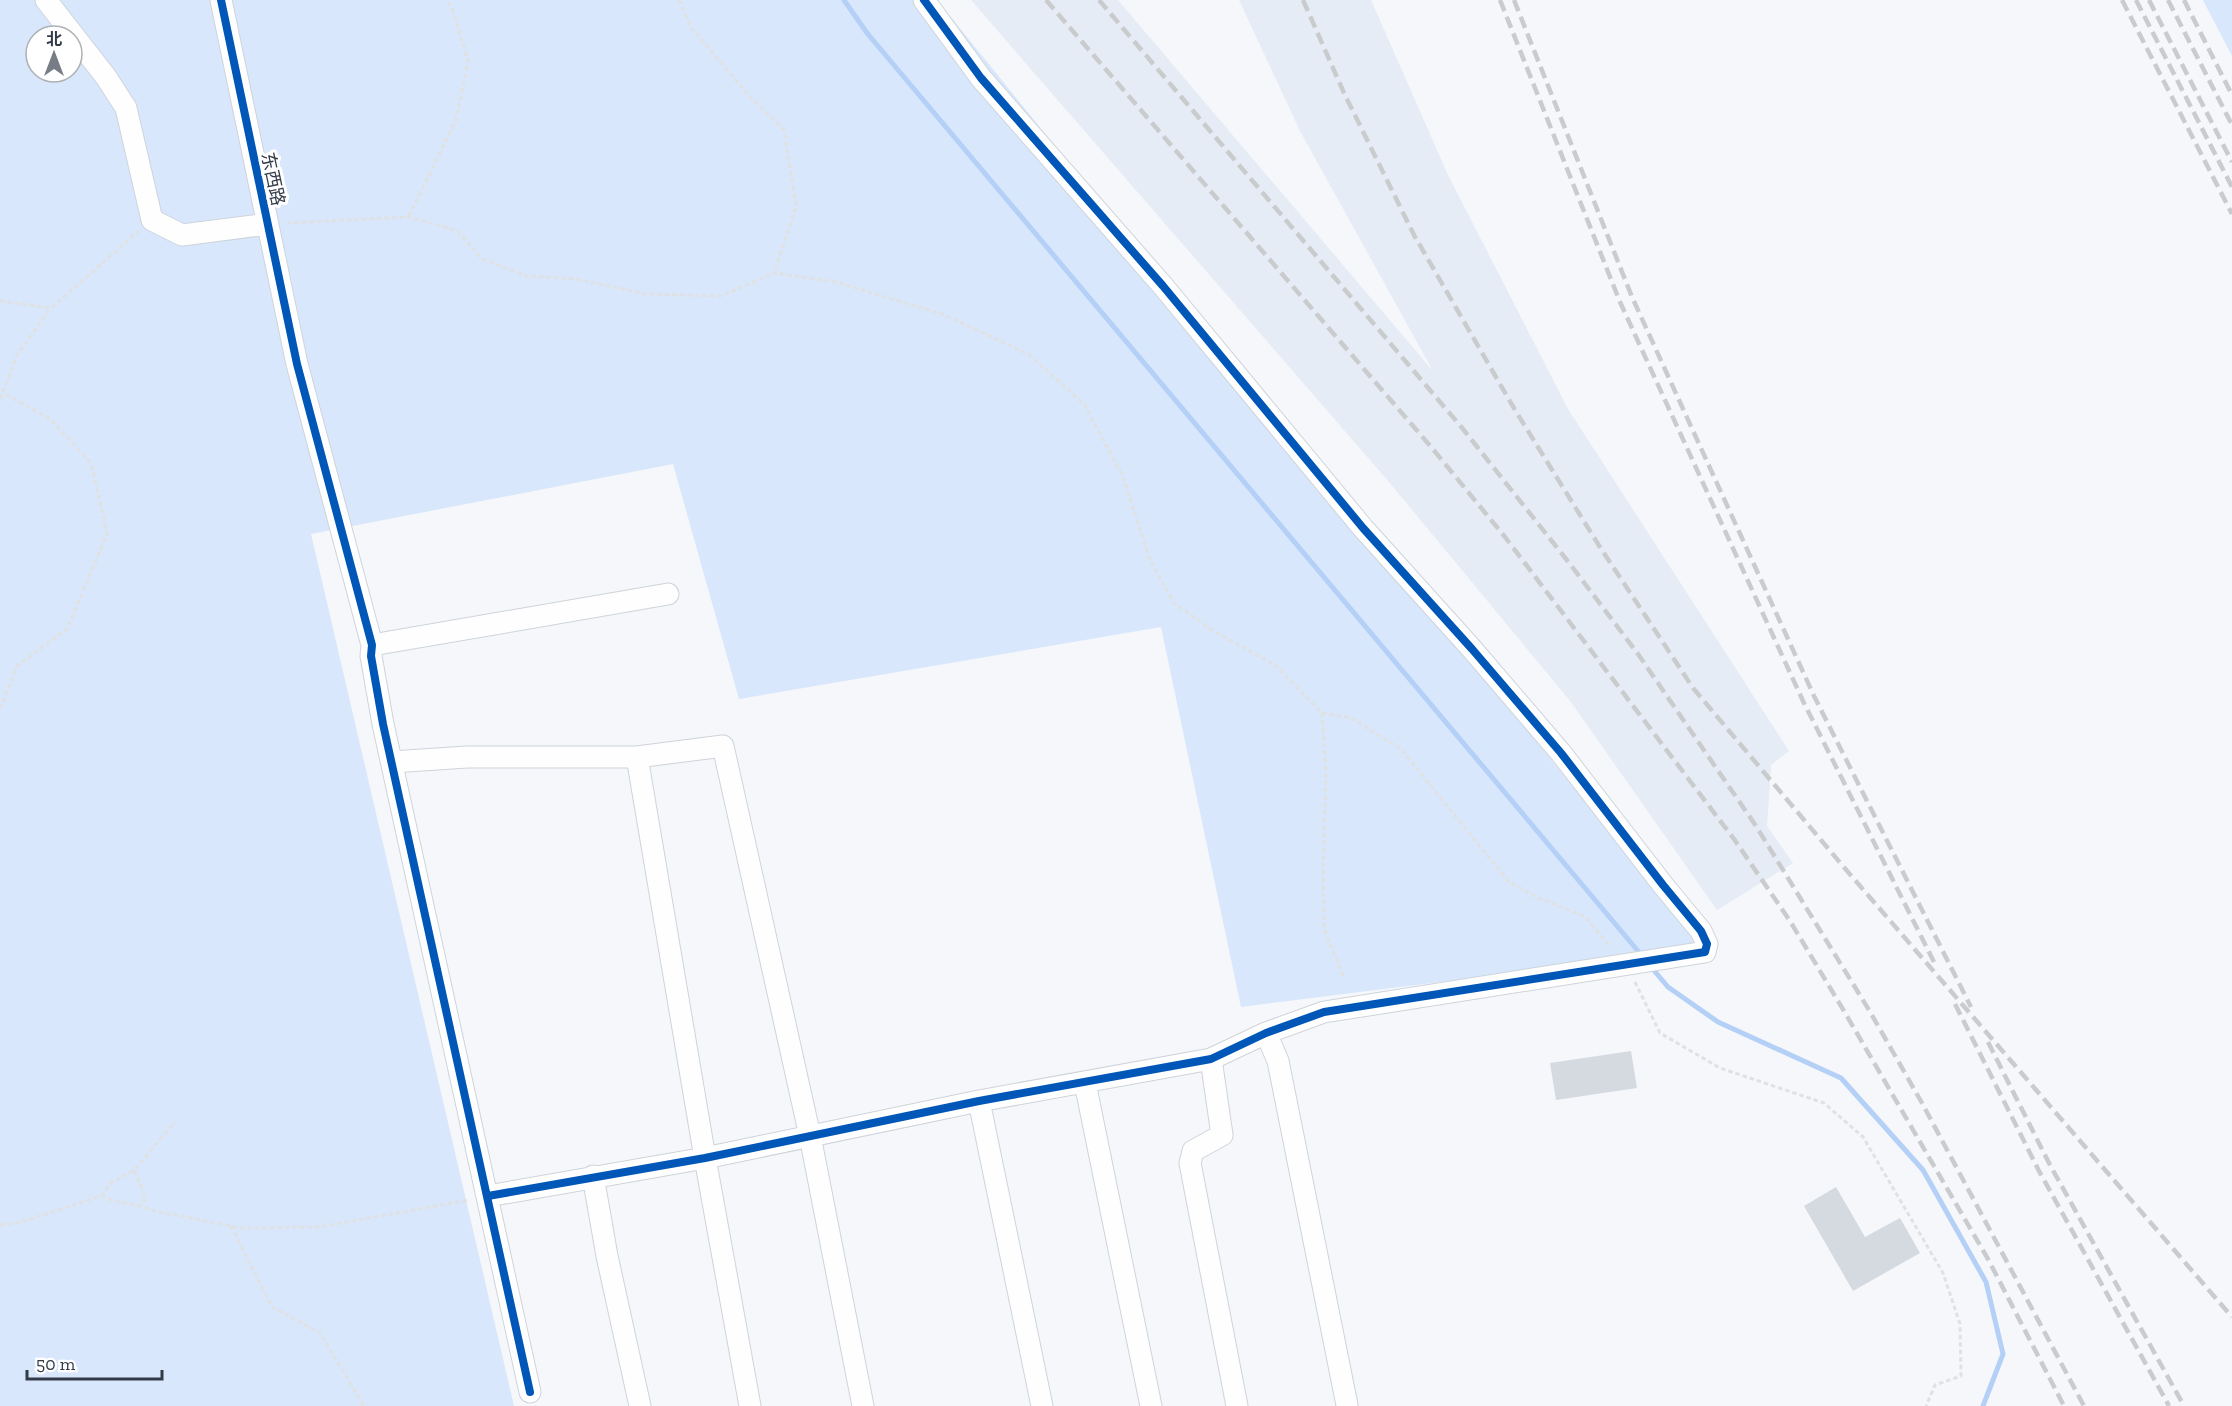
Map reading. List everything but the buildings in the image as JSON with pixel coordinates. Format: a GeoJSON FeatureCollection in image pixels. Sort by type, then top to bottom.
{"type":"FeatureCollection","features":[{"type":"Feature","properties":{"kind":"street"},"geometry":{"type":"LineString","coordinates":[[46,0],[106,77],[126,108],[152,220],[183,235],[268,224]]}},
{"type":"Feature","properties":{"kind":"street","name":"东西路"},"geometry":{"type":"LineString","coordinates":[[220,0],[297,364],[372,645],[371,656],[392,762],[530,1392]]}},
{"type":"Feature","properties":{"kind":"street"},"geometry":{"type":"LineString","coordinates":[[488,1196],[705,1158],[979,1101],[1211,1059],[1266,1033],[1324,1012],[1705,952],[1707,944],[1701,931],[1561,753],[1472,649],[1363,528],[1163,286],[981,78],[924,0]]}},
{"type":"Feature","properties":{"kind":"street"},"geometry":{"type":"LineString","coordinates":[[372,645],[668,594]]}},
{"type":"Feature","properties":{"kind":"street"},"geometry":{"type":"LineString","coordinates":[[392,762],[467,757],[637,757],[723,746],[810,1136],[863,1406]]}},
{"type":"Feature","properties":{"kind":"street"},"geometry":{"type":"LineString","coordinates":[[637,757],[750,1406]]}},
{"type":"Feature","properties":{"kind":"street"},"geometry":{"type":"LineString","coordinates":[[1266,1033],[1278,1061],[1347,1405]]}},
{"type":"Feature","properties":{"kind":"street"},"geometry":{"type":"LineString","coordinates":[[1211,1059],[1222,1135],[1193,1151],[1190,1164],[1237,1406]]}},
{"type":"Feature","properties":{"kind":"street"},"geometry":{"type":"LineString","coordinates":[[1085,1083],[1151,1406]]}},
{"type":"Feature","properties":{"kind":"street"},"geometry":{"type":"LineString","coordinates":[[979,1101],[1042,1406]]}},
{"type":"Feature","properties":{"kind":"street"},"geometry":{"type":"LineString","coordinates":[[593,1176],[607,1256],[640,1406]]}},
{"type":"Feature","properties":{"kind":"path"},"geometry":{"type":"LineString","coordinates":[[409,217],[456,120],[468,61],[452,8],[446,0]]}},
{"type":"Feature","properties":{"kind":"path"},"geometry":{"type":"LineString","coordinates":[[679,0],[691,27],[749,96],[784,130],[796,206],[774,273]]}},
{"type":"Feature","properties":{"kind":"path"},"geometry":{"type":"LineString","coordinates":[[268,224],[409,217],[458,231],[481,258],[526,276],[576,279],[646,294],[721,296],[774,273],[836,282],[945,315],[1028,354],[1084,404],[1123,477],[1149,558],[1174,603],[1212,630],[1275,665],[1322,713],[1351,718],[1401,749],[1508,881],[1536,897],[1584,916],[1629,963],[1660,1033],[1720,1068],[1824,1102],[1863,1137],[1942,1274],[1960,1324],[1961,1376],[1935,1385],[1926,1406]]}},
{"type":"Feature","properties":{"kind":"path"},"geometry":{"type":"LineString","coordinates":[[0,399],[17,355],[51,308],[152,220]]}},
{"type":"Feature","properties":{"kind":"path"},"geometry":{"type":"LineString","coordinates":[[0,302],[51,308]]}},
{"type":"Feature","properties":{"kind":"path"},"geometry":{"type":"LineString","coordinates":[[0,709],[17,666],[67,629],[107,534],[91,463],[49,418],[3,393]]}},
{"type":"Feature","properties":{"kind":"path"},"geometry":{"type":"LineString","coordinates":[[1322,713],[1326,774],[1324,929],[1343,976]]}},
{"type":"Feature","properties":{"kind":"path"},"geometry":{"type":"LineString","coordinates":[[0,1225],[21,1222],[101,1196],[111,1183],[134,1170],[175,1122]]}},
{"type":"Feature","properties":{"kind":"path"},"geometry":{"type":"LineString","coordinates":[[134,1170],[144,1192],[144,1206]]}},
{"type":"Feature","properties":{"kind":"path"},"geometry":{"type":"LineString","coordinates":[[101,1196],[111,1201],[144,1206],[154,1211],[242,1228],[319,1227],[488,1196]]}},
{"type":"Feature","properties":{"kind":"path"},"geometry":{"type":"LineString","coordinates":[[231,1226],[272,1307],[320,1333],[364,1406]]}},
{"type":"Feature","properties":{"kind":"shaded area"},"geometry":{"type":"Polygon","coordinates":[[[0,0],[937,0],[1704,949],[1241,1007],[1161,627],[739,699],[673,464],[311,534],[514,1406],[0,1406],[0,0]]]}},
{"type":"Feature","properties":{"kind":"shaded area"},"geometry":{"type":"Polygon","coordinates":[[[971,0],[1118,0],[1433,371],[1300,131],[1239,0],[1371,0],[1448,175],[1568,409],[1789,751],[1771,765],[1767,826],[1793,863],[1717,910],[1571,702],[1389,482],[971,0]]]}},
{"type":"Feature","properties":{"kind":"shaded area"},"geometry":{"type":"Polygon","coordinates":[[[2203,0],[2232,0],[2232,56],[2206,6],[2203,0]]]}},
{"type":"Feature","properties":{"kind":"waterway"},"geometry":{"type":"LineString","coordinates":[[844,0],[867,33],[1643,957]]}},
{"type":"Feature","properties":{"kind":"waterway"},"geometry":{"type":"LineString","coordinates":[[1651,967],[1668,987],[1718,1022],[1841,1078],[1923,1170],[1986,1282],[2003,1354],[1983,1406]]}},
{"type":"Feature","properties":{"kind":"railway"},"geometry":{"type":"LineString","coordinates":[[1046,0],[1432,448],[1505,537],[1734,839],[1790,921],[1844,1011],[1988,1259],[2064,1406]]}},
{"type":"Feature","properties":{"kind":"railway"},"geometry":{"type":"LineString","coordinates":[[1099,0],[1463,429],[1638,654],[1756,826],[1869,1010],[1922,1103],[2084,1406]]}},
{"type":"Feature","properties":{"kind":"railway"},"geometry":{"type":"LineString","coordinates":[[1303,0],[1344,93],[1414,235],[1515,410],[1598,544],[1693,688],[1842,865],[2232,1317]]}},
{"type":"Feature","properties":{"kind":"railway"},"geometry":{"type":"LineString","coordinates":[[1500,0],[1620,302],[1803,701],[1936,966]]}},
{"type":"Feature","properties":{"kind":"railway"},"geometry":{"type":"LineString","coordinates":[[1514,0],[1632,297],[1814,696],[1971,1007]]}},
{"type":"Feature","properties":{"kind":"railway"},"geometry":{"type":"LineString","coordinates":[[2122,0],[2232,214]]}},
{"type":"Feature","properties":{"kind":"railway"},"geometry":{"type":"LineString","coordinates":[[2136,0],[2232,187]]}},
{"type":"Feature","properties":{"kind":"railway"},"geometry":{"type":"LineString","coordinates":[[2149,0],[2232,162]]}},
{"type":"Feature","properties":{"kind":"railway"},"geometry":{"type":"LineString","coordinates":[[2168,0],[2232,125]]}},
{"type":"Feature","properties":{"kind":"railway"},"geometry":{"type":"LineString","coordinates":[[2184,0],[2232,95]]}},
{"type":"Feature","properties":{"kind":"railway"},"geometry":{"type":"LineString","coordinates":[[1955,1004],[2039,1171],[2169,1406]]}},
{"type":"Feature","properties":{"kind":"railway"},"geometry":{"type":"LineString","coordinates":[[1988,1042],[2050,1165],[2184,1406]]}},
{"type":"Feature","properties":{"kind":"cycle path"},"geometry":{"type":"LineString","coordinates":[[221,0],[297,364],[372,645],[371,656],[383,724],[530,1392]]}},
{"type":"Feature","properties":{"kind":"cycle path"},"geometry":{"type":"LineString","coordinates":[[488,1196],[705,1158],[979,1101],[1211,1059],[1266,1033],[1324,1012],[1705,952],[1707,944],[1701,931],[1561,753],[1472,649],[1363,528],[1163,286],[981,78],[924,0]]}}]}
